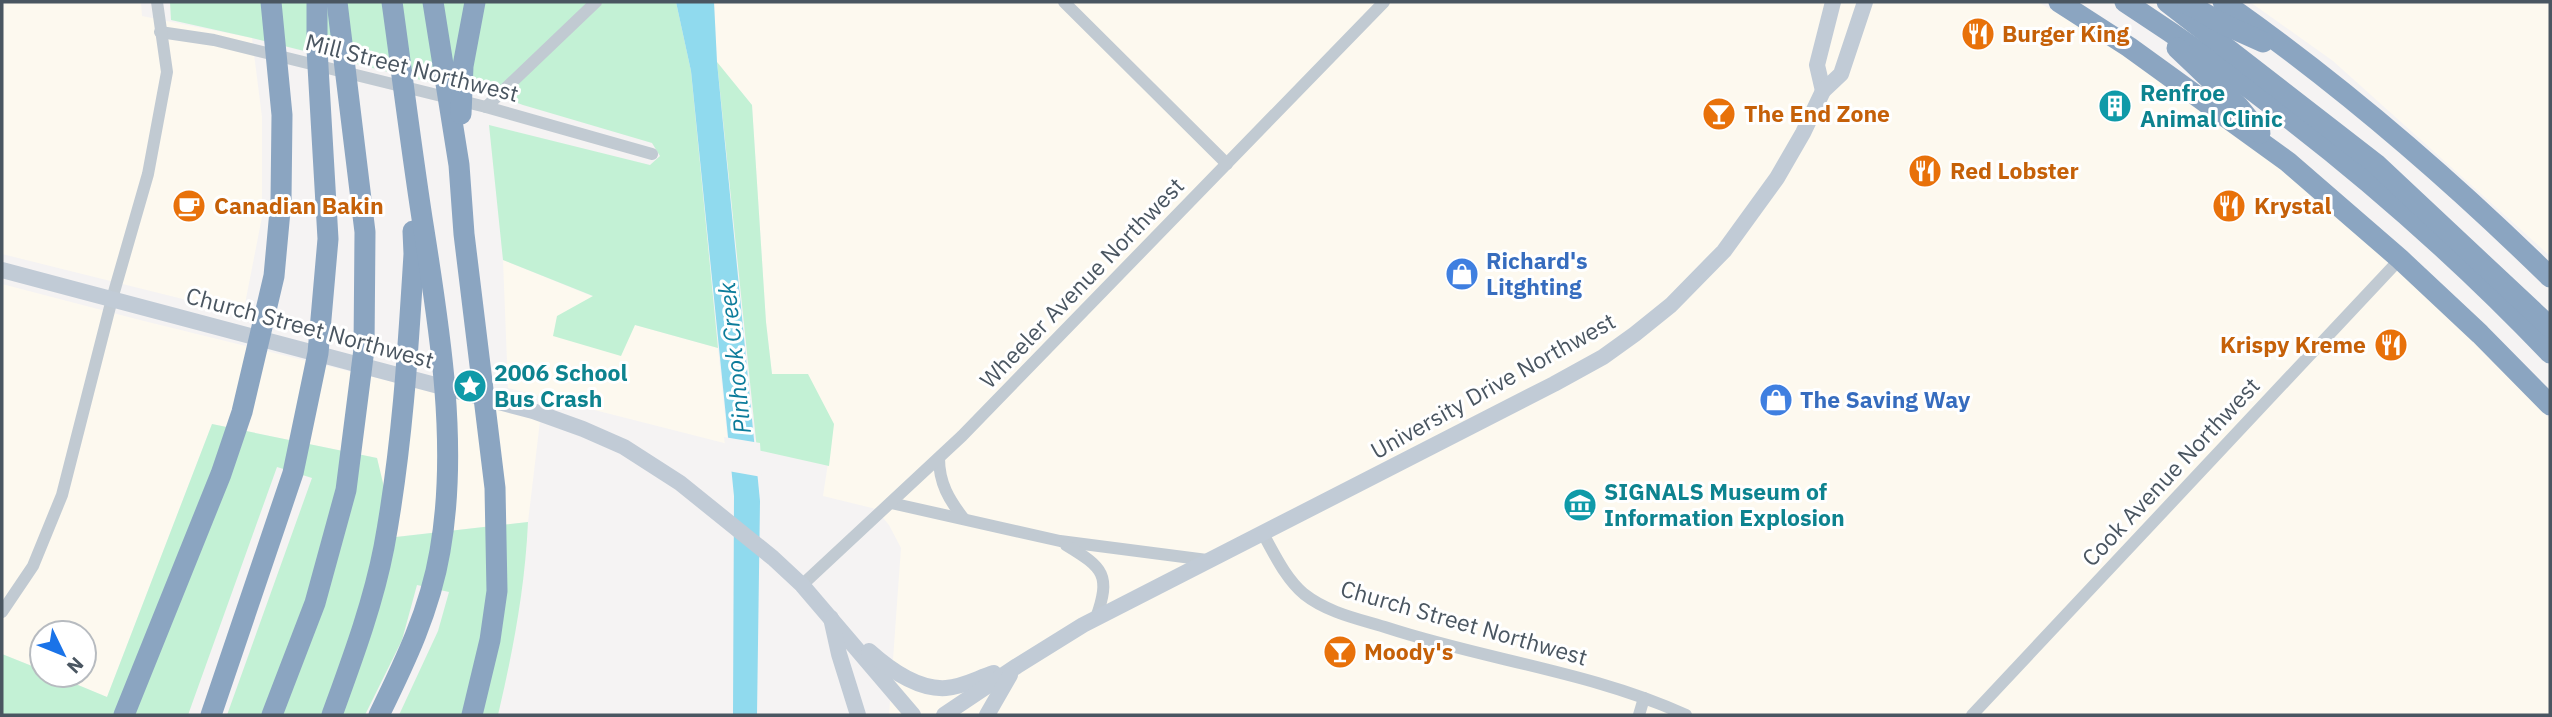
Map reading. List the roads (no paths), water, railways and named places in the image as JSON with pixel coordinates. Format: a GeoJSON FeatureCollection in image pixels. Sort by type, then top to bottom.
{"type":"FeatureCollection","features":[{"type":"Feature","properties":{"kind":"highway"},"geometry":{"type":"LineString","coordinates":[[124,715],[221,474],[242,412],[274,276],[281,200],[282,115],[271,2]]}},
{"type":"Feature","properties":{"kind":"highway"},"geometry":{"type":"LineString","coordinates":[[211,710],[293,473],[318,353],[328,239],[317,49],[317,2]]}},
{"type":"Feature","properties":{"kind":"highway"},"geometry":{"type":"LineString","coordinates":[[272,715],[315,603],[346,490],[364,349],[365,232],[337,2]]}},
{"type":"Feature","properties":{"kind":"highway"},"geometry":{"type":"LineString","coordinates":[[379,715],[413,645],[432,591],[441,550],[449,475],[440,335],[392,2]]}},
{"type":"Feature","properties":{"kind":"highway"},"geometry":{"type":"LineString","coordinates":[[433,2],[459,165],[464,234],[495,488],[497,591],[491,640],[472,715]]}},
{"type":"Feature","properties":{"kind":"highway"},"geometry":{"type":"LineString","coordinates":[[459,165],[463,66],[475,2]]}},
{"type":"Feature","properties":{"kind":"highway"},"geometry":{"type":"LineString","coordinates":[[2059,2],[2129,47],[2280,155],[2400,259],[2550,405]]}},
{"type":"Feature","properties":{"kind":"highway"},"geometry":{"type":"LineString","coordinates":[[2124,2],[2180,50],[2238,106],[2280,155]]}},
{"type":"Feature","properties":{"kind":"highway"},"geometry":{"type":"LineString","coordinates":[[2124,2],[2230,72],[2345,163],[2455,259],[2550,353]]}},
{"type":"Feature","properties":{"kind":"highway"},"geometry":{"type":"LineString","coordinates":[[2167,2],[2376,164],[2550,327]]}},
{"type":"Feature","properties":{"kind":"highway"},"geometry":{"type":"LineString","coordinates":[[2185,2],[2225,25],[2297,56]]}},
{"type":"Feature","properties":{"kind":"highway"},"geometry":{"type":"LineString","coordinates":[[2223,2],[2297,56],[2428,163],[2550,277]]}},
{"type":"Feature","properties":{"kind":"highway"},"geometry":{"type":"LineString","coordinates":[[332,715],[361,636],[384,548],[404,415],[415,254],[409,131]]}},
{"type":"Feature","properties":{"kind":"main road"},"geometry":{"type":"LineString","coordinates":[[1822,91],[1816,65],[1833,2]]}},
{"type":"Feature","properties":{"kind":"main road","name":"University Drive Northwest"},"geometry":{"type":"LineString","coordinates":[[1017,666],[1096,618],[1554,384],[1603,357],[1635,334],[1671,305],[1724,251],[1777,178],[1803,133],[1822,91],[1841,74],[1865,2]]}},
{"type":"Feature","properties":{"kind":"main road","name":"Church Street Northwest"},"geometry":{"type":"LineString","coordinates":[[2,270],[542,414],[624,447],[680,483],[773,558],[830,616],[914,715]]}},
{"type":"Feature","properties":{"kind":"main road"},"geometry":{"type":"LineString","coordinates":[[830,616],[899,674],[931,687],[960,686],[1017,666]]}},
{"type":"Feature","properties":{"kind":"main road"},"geometry":{"type":"LineString","coordinates":[[830,616],[858,715]]}},
{"type":"Feature","properties":{"kind":"main road"},"geometry":{"type":"LineString","coordinates":[[944,715],[1017,666]]}},
{"type":"Feature","properties":{"kind":"main road"},"geometry":{"type":"LineString","coordinates":[[987,715],[1017,666]]}},
{"type":"Feature","properties":{"kind":"street"},"geometry":{"type":"LineString","coordinates":[[2,612],[33,566],[62,495],[112,299],[148,174],[167,72],[157,2]]}},
{"type":"Feature","properties":{"kind":"street"},"geometry":{"type":"LineString","coordinates":[[486,107],[596,2]]}},
{"type":"Feature","properties":{"kind":"street"},"geometry":{"type":"LineString","coordinates":[[1064,2],[1227,164]]}},
{"type":"Feature","properties":{"kind":"street","name":"Wheeler Avenue Northwest"},"geometry":{"type":"LineString","coordinates":[[802,585],[939,457],[1384,2]]}},
{"type":"Feature","properties":{"kind":"street","name":"Mill Street Northwest"},"geometry":{"type":"LineString","coordinates":[[160,32],[214,40],[486,107],[652,154]]}},
{"type":"Feature","properties":{"kind":"street","name":"Cook Avenue Northwest"},"geometry":{"type":"LineString","coordinates":[[1972,715],[2400,259]]}},
{"type":"Feature","properties":{"kind":"street"},"geometry":{"type":"LineString","coordinates":[[939,457],[942,484],[964,519]]}},
{"type":"Feature","properties":{"kind":"street"},"geometry":{"type":"LineString","coordinates":[[891,502],[1060,541],[1207,560]]}},
{"type":"Feature","properties":{"kind":"street","name":"Church Street Northwest"},"geometry":{"type":"LineString","coordinates":[[1262,532],[1293,583],[1326,608],[1406,634],[1601,684],[1686,715]]}},
{"type":"Feature","properties":{"kind":"street"},"geometry":{"type":"LineString","coordinates":[[1060,541],[1087,558],[1102,576],[1104,592],[1096,618]]}},
{"type":"Feature","properties":{"kind":"street"},"geometry":{"type":"LineString","coordinates":[[1639,715],[1644,698]]}},
{"type":"Feature","properties":{"kind":"water","name":"Pinhook Creek"},"geometry":{"type":"Polygon","coordinates":[[[676,2],[714,2],[717,62],[760,501],[757,715],[733,715],[734,496],[691,71],[676,2]]]}},
{"type":"Feature","properties":{"kind":"place","name":"Burger King"},"geometry":{"type":"Point","coordinates":[1978,34]}},
{"type":"Feature","properties":{"kind":"place","name":"Renfroe Animal Clinic"},"geometry":{"type":"Point","coordinates":[2115,106]}},
{"type":"Feature","properties":{"kind":"place","name":"The End Zone"},"geometry":{"type":"Point","coordinates":[1719,114]}},
{"type":"Feature","properties":{"kind":"place","name":"Red Lobster"},"geometry":{"type":"Point","coordinates":[1925,171]}},
{"type":"Feature","properties":{"kind":"place","name":"Canadian Bakin"},"geometry":{"type":"Point","coordinates":[189,206]}},
{"type":"Feature","properties":{"kind":"place","name":"Krystal"},"geometry":{"type":"Point","coordinates":[2229,206]}},
{"type":"Feature","properties":{"kind":"place","name":"Richard's Litghting"},"geometry":{"type":"Point","coordinates":[1462,274]}},
{"type":"Feature","properties":{"kind":"place","name":"Krispy Kreme"},"geometry":{"type":"Point","coordinates":[2391,345]}},
{"type":"Feature","properties":{"kind":"place","name":"2006 School Bus Crash"},"geometry":{"type":"Point","coordinates":[470,386]}},
{"type":"Feature","properties":{"kind":"place","name":"The Saving Way"},"geometry":{"type":"Point","coordinates":[1776,400]}},
{"type":"Feature","properties":{"kind":"place","name":"SIGNALS Museum of Information Explosion"},"geometry":{"type":"Point","coordinates":[1580,505]}},
{"type":"Feature","properties":{"kind":"place","name":"Moody's"},"geometry":{"type":"Point","coordinates":[1340,652]}}]}
